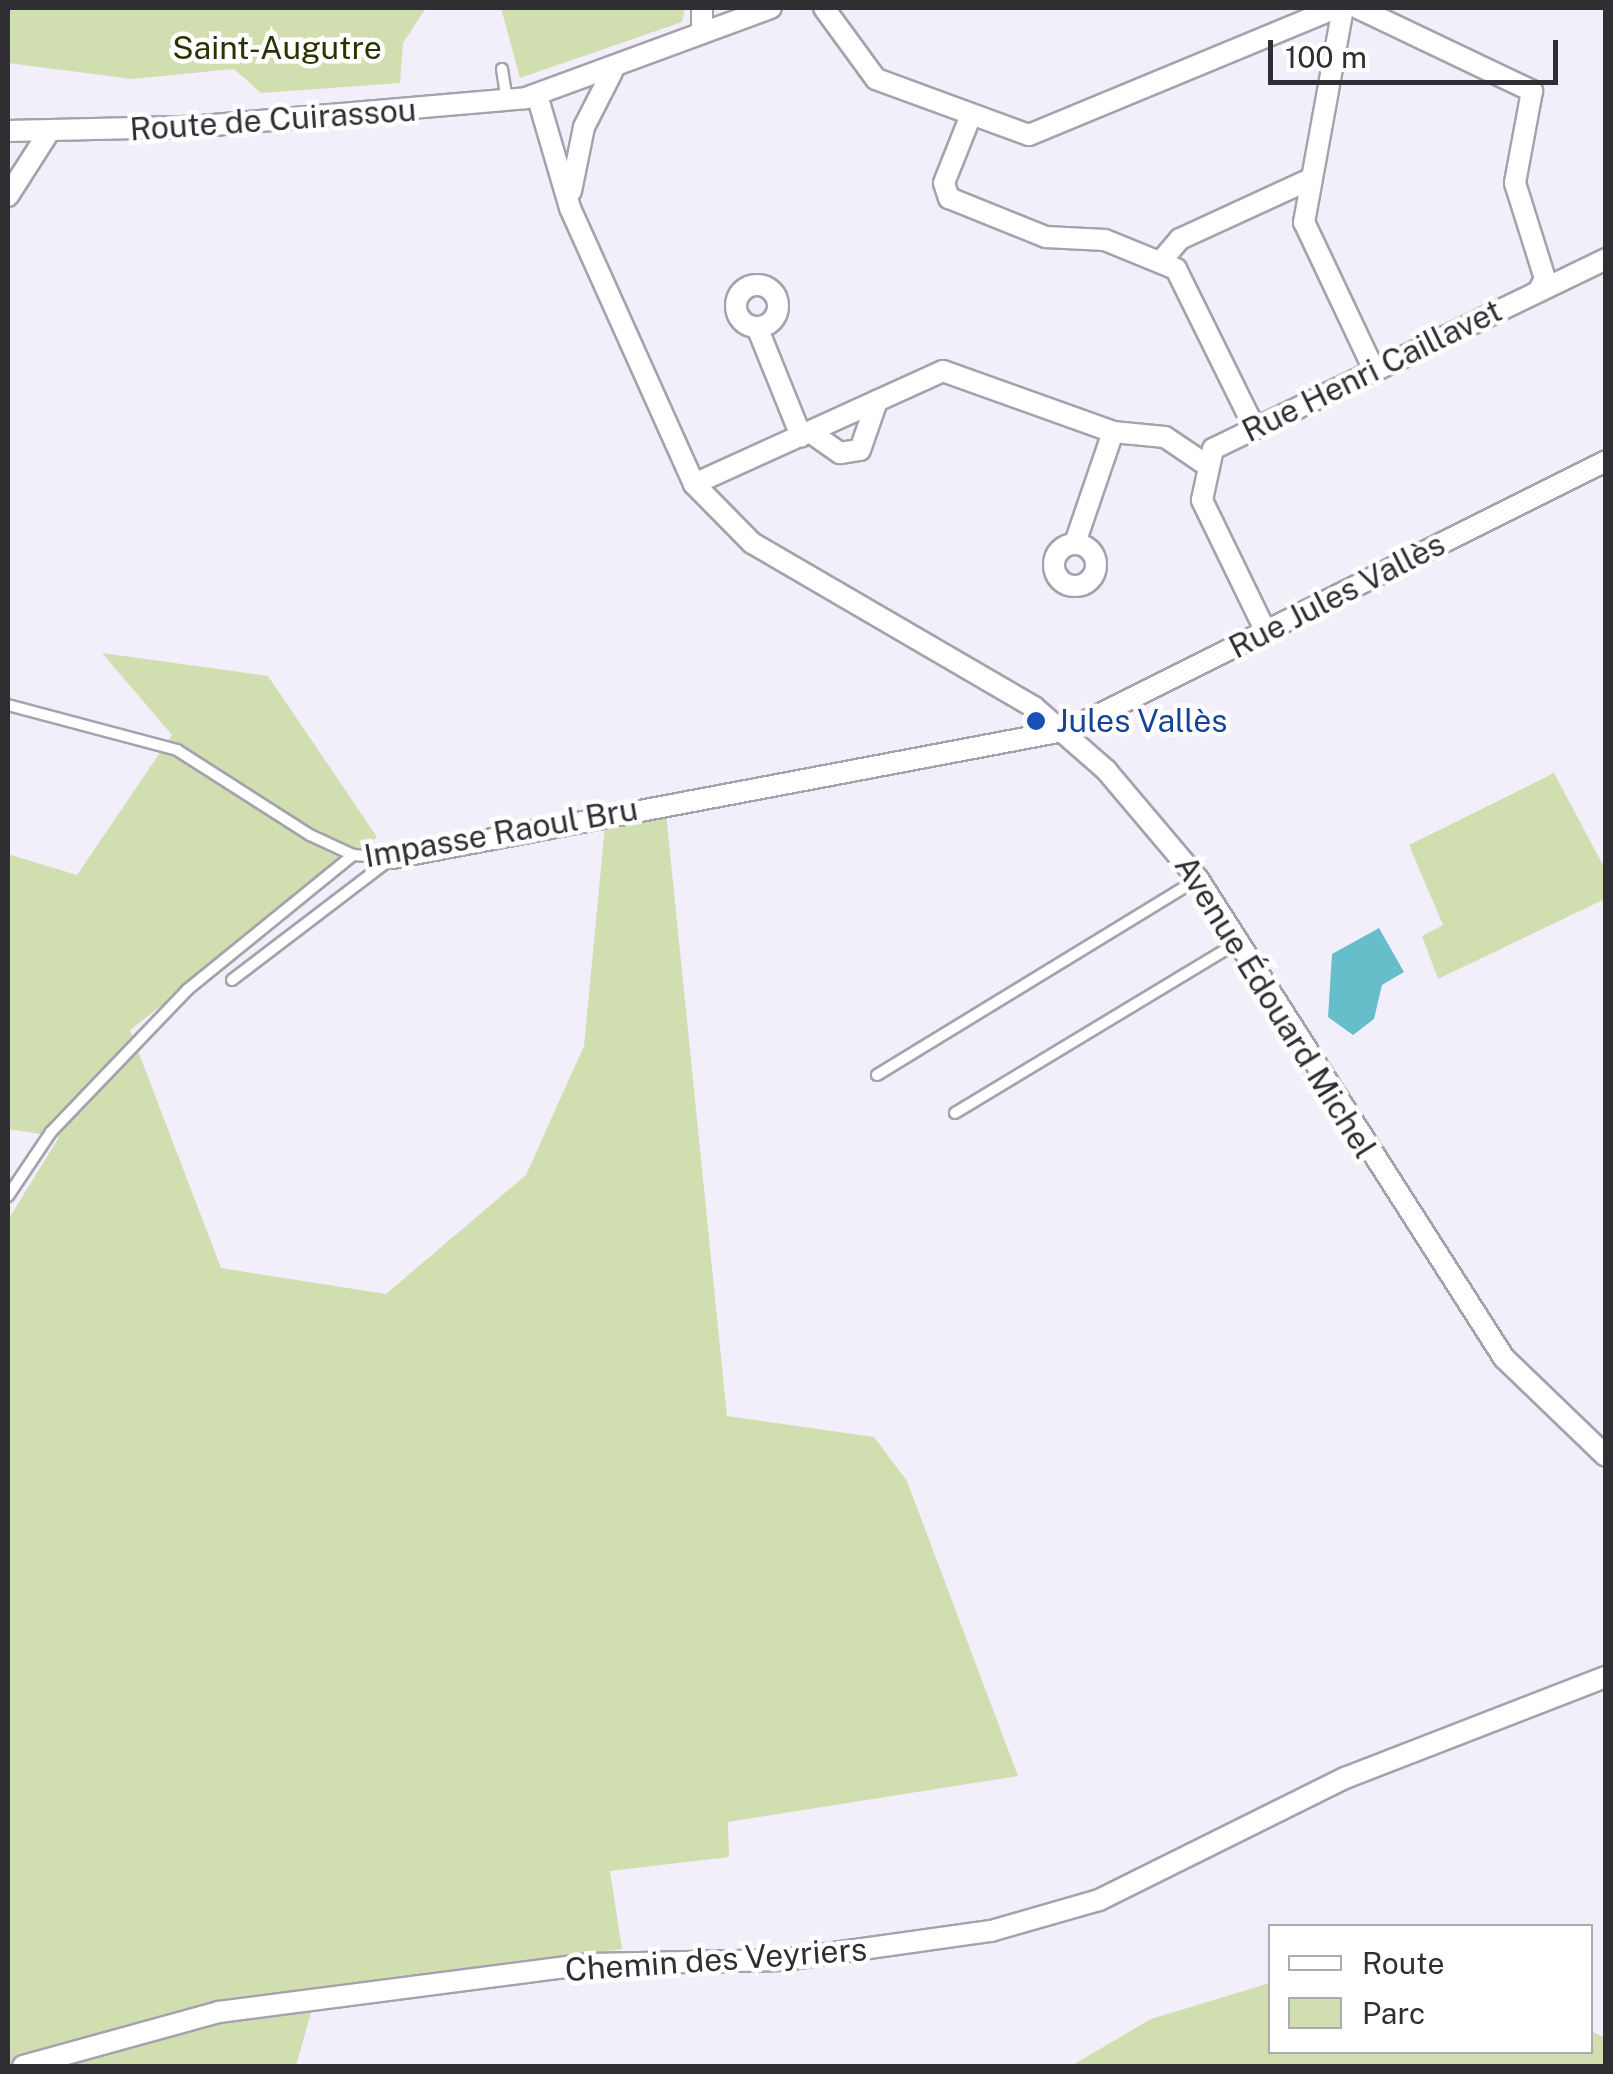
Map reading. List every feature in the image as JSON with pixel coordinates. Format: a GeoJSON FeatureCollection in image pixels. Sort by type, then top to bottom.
{"type":"FeatureCollection","features":[{"type":"Feature","properties":{"kind":"street"},"geometry":{"type":"LineString","coordinates":[[702,8],[702,33]]}},
{"type":"Feature","properties":{"kind":"street","name":"Route de Cuirassou"},"geometry":{"type":"LineString","coordinates":[[8,130],[48,135],[507,100],[538,95],[612,72],[772,8]]}},
{"type":"Feature","properties":{"kind":"street"},"geometry":{"type":"LineString","coordinates":[[824,8],[876,79],[1040,135],[1340,8]]}},
{"type":"Feature","properties":{"kind":"street"},"geometry":{"type":"LineString","coordinates":[[1340,8],[1308,180],[1304,222],[1374,370]]}},
{"type":"Feature","properties":{"kind":"street"},"geometry":{"type":"LineString","coordinates":[[1358,8],[1532,92],[1515,183],[1546,279],[1539,290]]}},
{"type":"Feature","properties":{"kind":"street","name":"Avenue Édouard Michel"},"geometry":{"type":"LineString","coordinates":[[570,208],[574,158],[612,72]]}},
{"type":"Feature","properties":{"kind":"street","name":"Avenue Édouard Michel"},"geometry":{"type":"LineString","coordinates":[[538,95],[570,208],[694,484],[752,543],[1068,730],[1198,879],[1504,1358],[1606,1456]]}},
{"type":"Feature","properties":{"kind":"street"},"geometry":{"type":"LineString","coordinates":[[971,114],[944,183],[949,198],[1046,237],[1105,240],[1163,259],[1176,269],[1255,429]]}},
{"type":"Feature","properties":{"kind":"street"},"geometry":{"type":"LineString","coordinates":[[8,196],[48,135]]}},
{"type":"Feature","properties":{"kind":"street"},"geometry":{"type":"LineString","coordinates":[[1163,259],[1180,239],[1308,180]]}},
{"type":"Feature","properties":{"kind":"street","name":"Rue Henri Caillavet"},"geometry":{"type":"LineString","coordinates":[[1266,632],[1202,500],[1205,464],[1221,443],[1606,259]]}},
{"type":"Feature","properties":{"kind":"street"},"geometry":{"type":"LineString","coordinates":[[756,327],[805,434],[840,453],[860,450],[877,401]]}},
{"type":"Feature","properties":{"kind":"street"},"geometry":{"type":"LineString","coordinates":[[694,484],[877,401],[959,372],[1113,432],[1165,437],[1205,464]]}},
{"type":"Feature","properties":{"kind":"street"},"geometry":{"type":"LineString","coordinates":[[1075,543],[1113,432]]}},
{"type":"Feature","properties":{"kind":"street","name":"Rue Jules Vallès"},"geometry":{"type":"LineString","coordinates":[[1068,730],[1603,467]]}},
{"type":"Feature","properties":{"kind":"street","name":"Impasse Raoul Bru"},"geometry":{"type":"LineString","coordinates":[[392,858],[1068,730]]}},
{"type":"Feature","properties":{"kind":"street","name":"Chemin des Veyriers"},"geometry":{"type":"LineString","coordinates":[[23,2066],[219,2012],[590,1964],[853,1954],[991,1931],[1100,1900],[1345,1778],[1606,1677]]}},
{"type":"Feature","properties":{"kind":"lane"},"geometry":{"type":"LineString","coordinates":[[502,69],[507,100]]}},
{"type":"Feature","properties":{"kind":"lane"},"geometry":{"type":"LineString","coordinates":[[8,705],[176,750],[354,856]]}},
{"type":"Feature","properties":{"kind":"lane","name":"Impasse Raoul Bru"},"geometry":{"type":"LineString","coordinates":[[8,1196],[51,1132],[187,990],[354,856],[392,858]]}},
{"type":"Feature","properties":{"kind":"lane"},"geometry":{"type":"LineString","coordinates":[[232,980],[392,858]]}},
{"type":"Feature","properties":{"kind":"lane"},"geometry":{"type":"LineString","coordinates":[[878,1075],[1198,879]]}},
{"type":"Feature","properties":{"kind":"lane"},"geometry":{"type":"LineString","coordinates":[[955,1113],[1239,941]]}},
{"type":"Feature","properties":{"kind":"green space","name":"Saint-Augutre"},"geometry":{"type":"Polygon","coordinates":[[[8,8],[426,8],[403,43],[400,83],[261,93],[234,69],[132,79],[8,63],[8,8]]]}},
{"type":"Feature","properties":{"kind":"green space"},"geometry":{"type":"Polygon","coordinates":[[[501,8],[685,8],[682,22],[520,78],[501,8]]]}},
{"type":"Feature","properties":{"kind":"green space"},"geometry":{"type":"Polygon","coordinates":[[[102,653],[268,676],[377,837],[130,1030],[221,1268],[386,1294],[526,1175],[584,1046],[605,826],[666,813],[727,1416],[874,1437],[907,1481],[1018,1776],[728,1822],[729,1857],[610,1871],[622,1949],[318,1987],[296,2066],[8,2066],[8,1220],[59,1137],[8,1129],[8,854],[77,875],[172,735],[102,653]]]}},
{"type":"Feature","properties":{"kind":"green space"},"geometry":{"type":"Polygon","coordinates":[[[1554,773],[1605,869],[1605,899],[1438,979],[1422,936],[1443,925],[1409,845],[1554,773]]]}},
{"type":"Feature","properties":{"kind":"green space"},"geometry":{"type":"Polygon","coordinates":[[[1268,1984],[1268,2054],[1593,2054],[1593,2032],[1605,2038],[1605,2066],[1071,2066],[1151,2019],[1268,1984]]]}},
{"type":"Feature","properties":{"kind":"water"},"geometry":{"type":"Polygon","coordinates":[[[1379,928],[1404,972],[1382,985],[1374,1019],[1353,1035],[1328,1017],[1332,954],[1379,928]]]}},
{"type":"Feature","properties":{"kind":"place","name":"Jules Vallès"},"geometry":{"type":"Point","coordinates":[1036,721]}}]}
